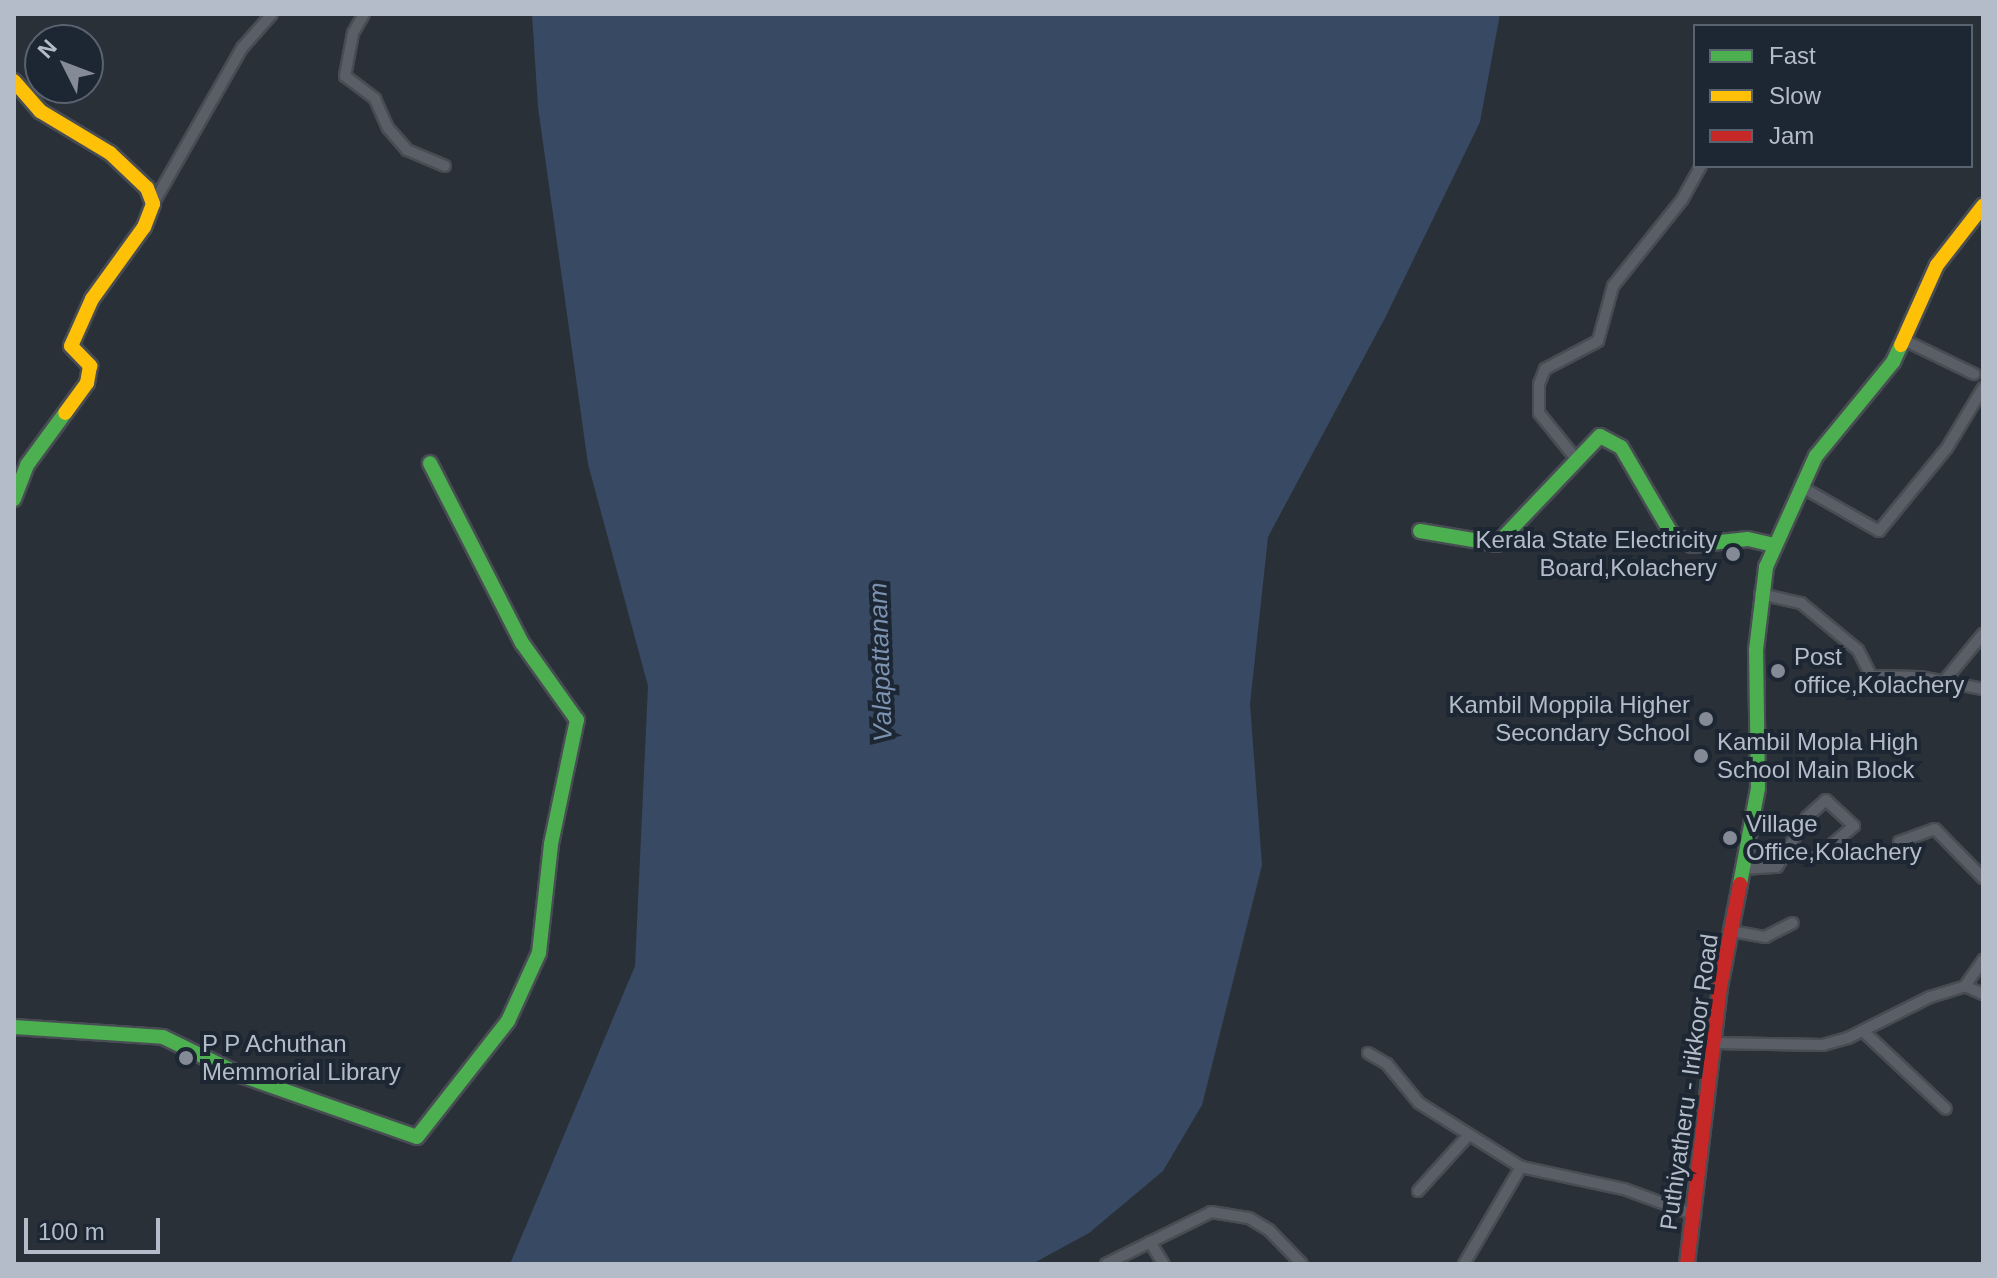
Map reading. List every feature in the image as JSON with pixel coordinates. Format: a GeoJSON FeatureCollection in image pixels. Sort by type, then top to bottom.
{"type":"FeatureCollection","features":[{"type":"Feature","properties":{"kind":"street"},"geometry":{"type":"LineString","coordinates":[[14,499],[27,465],[87,383],[90,366],[71,346],[92,299],[144,227],[153,204],[242,48],[272,14]]}},
{"type":"Feature","properties":{"kind":"street"},"geometry":{"type":"LineString","coordinates":[[364,14],[353,33],[345,76],[375,99],[388,128],[407,150],[445,166]]}},
{"type":"Feature","properties":{"kind":"street"},"geometry":{"type":"LineString","coordinates":[[14,81],[40,111],[110,153],[147,188],[153,204]]}},
{"type":"Feature","properties":{"kind":"street"},"geometry":{"type":"LineString","coordinates":[[1577,460],[1539,413],[1542,376],[1545,369],[1598,341],[1613,286],[1682,200],[1700,168]]}},
{"type":"Feature","properties":{"kind":"street","name":"Puthiyatheru - Irikkoor Road"},"geometry":{"type":"LineString","coordinates":[[1687,1264],[1714,1043],[1758,788],[1760,594],[1773,545],[1816,456],[1880,381],[1904,340],[1937,265],[1983,206]]}},
{"type":"Feature","properties":{"kind":"street"},"geometry":{"type":"LineString","coordinates":[[1904,340],[1974,374]]}},
{"type":"Feature","properties":{"kind":"street"},"geometry":{"type":"LineString","coordinates":[[1800,486],[1879,531],[1947,448],[1983,388]]}},
{"type":"Feature","properties":{"kind":"street"},"geometry":{"type":"LineString","coordinates":[[1420,531],[1497,544],[1600,436],[1621,447],[1671,533],[1692,545],[1748,539],[1773,545]]}},
{"type":"Feature","properties":{"kind":"street"},"geometry":{"type":"LineString","coordinates":[[14,1027],[163,1037],[243,1076],[417,1137],[508,1021],[539,953],[551,844],[577,720],[522,643],[430,463]]}},
{"type":"Feature","properties":{"kind":"street"},"geometry":{"type":"LineString","coordinates":[[1760,594],[1801,603],[1858,650],[1871,676],[1945,680],[1983,689]]}},
{"type":"Feature","properties":{"kind":"street"},"geometry":{"type":"LineString","coordinates":[[1945,680],[1983,634]]}},
{"type":"Feature","properties":{"kind":"street"},"geometry":{"type":"LineString","coordinates":[[1745,869],[1777,867],[1807,817],[1826,800],[1854,826],[1817,857]]}},
{"type":"Feature","properties":{"kind":"street"},"geometry":{"type":"LineString","coordinates":[[1899,842],[1935,829],[1983,878]]}},
{"type":"Feature","properties":{"kind":"street"},"geometry":{"type":"LineString","coordinates":[[1731,931],[1765,937],[1793,923]]}},
{"type":"Feature","properties":{"kind":"street"},"geometry":{"type":"LineString","coordinates":[[1714,1043],[1823,1045],[1864,1032],[1930,997],[1965,986],[1983,960]]}},
{"type":"Feature","properties":{"kind":"street"},"geometry":{"type":"LineString","coordinates":[[1965,986],[1983,994]]}},
{"type":"Feature","properties":{"kind":"street"},"geometry":{"type":"LineString","coordinates":[[1864,1032],[1946,1109]]}},
{"type":"Feature","properties":{"kind":"street"},"geometry":{"type":"LineString","coordinates":[[1368,1053],[1387,1064],[1419,1103],[1467,1137],[1521,1167],[1624,1189],[1695,1215]]}},
{"type":"Feature","properties":{"kind":"street"},"geometry":{"type":"LineString","coordinates":[[1418,1191],[1467,1137]]}},
{"type":"Feature","properties":{"kind":"street"},"geometry":{"type":"LineString","coordinates":[[1464,1264],[1521,1167]]}},
{"type":"Feature","properties":{"kind":"street"},"geometry":{"type":"LineString","coordinates":[[1106,1264],[1202,1215],[1227,1213],[1269,1230],[1302,1264]]}},
{"type":"Feature","properties":{"kind":"street"},"geometry":{"type":"LineString","coordinates":[[1150,1242],[1164,1264]]}},
{"type":"Feature","properties":{"kind":"water","name":"Valapattanam"},"geometry":{"type":"Polygon","coordinates":[[[532,14],[1500,14],[1480,122],[1386,316],[1268,537],[1250,704],[1262,865],[1202,1105],[1163,1171],[1089,1233],[1032,1264],[510,1264],[635,966],[648,686],[588,464],[538,107],[532,14]]]}},
{"type":"Feature","properties":{"kind":"traffic: fast"},"geometry":{"type":"LineString","coordinates":[[1740,884],[1758,788],[1756,650],[1766,567],[1816,456],[1893,362],[1901,345]]}},
{"type":"Feature","properties":{"kind":"traffic: fast"},"geometry":{"type":"LineString","coordinates":[[14,499],[27,465],[65,413]]}},
{"type":"Feature","properties":{"kind":"traffic: fast"},"geometry":{"type":"LineString","coordinates":[[1420,531],[1497,544],[1600,436],[1621,447],[1671,533],[1692,545],[1748,539],[1773,545]]}},
{"type":"Feature","properties":{"kind":"traffic: fast"},"geometry":{"type":"LineString","coordinates":[[14,1027],[163,1037],[243,1076],[417,1137],[508,1021],[539,953],[551,844],[577,720],[522,643],[430,463]]}},
{"type":"Feature","properties":{"kind":"traffic: slow"},"geometry":{"type":"LineString","coordinates":[[14,81],[40,111],[110,153],[147,188],[153,204],[144,227],[92,299],[71,346],[90,366],[87,383],[65,413]]}},
{"type":"Feature","properties":{"kind":"traffic: slow"},"geometry":{"type":"LineString","coordinates":[[1901,345],[1937,265],[1983,206]]}},
{"type":"Feature","properties":{"kind":"traffic: jam"},"geometry":{"type":"LineString","coordinates":[[1687,1264],[1720,987],[1740,884]]}},
{"type":"Feature","properties":{"kind":"place","name":"Kerala State Electricity Board,Kolachery"},"geometry":{"type":"Point","coordinates":[1733,554]}},
{"type":"Feature","properties":{"kind":"place","name":"Post office,Kolachery"},"geometry":{"type":"Point","coordinates":[1778,671]}},
{"type":"Feature","properties":{"kind":"place","name":"Kambil Moppila Higher Secondary School"},"geometry":{"type":"Point","coordinates":[1706,719]}},
{"type":"Feature","properties":{"kind":"place","name":"Kambil Mopla High School Main Block"},"geometry":{"type":"Point","coordinates":[1701,756]}},
{"type":"Feature","properties":{"kind":"place","name":"Village Office,Kolachery"},"geometry":{"type":"Point","coordinates":[1730,838]}},
{"type":"Feature","properties":{"kind":"place","name":"P P Achuthan Memmorial Library"},"geometry":{"type":"Point","coordinates":[186,1058]}}]}
